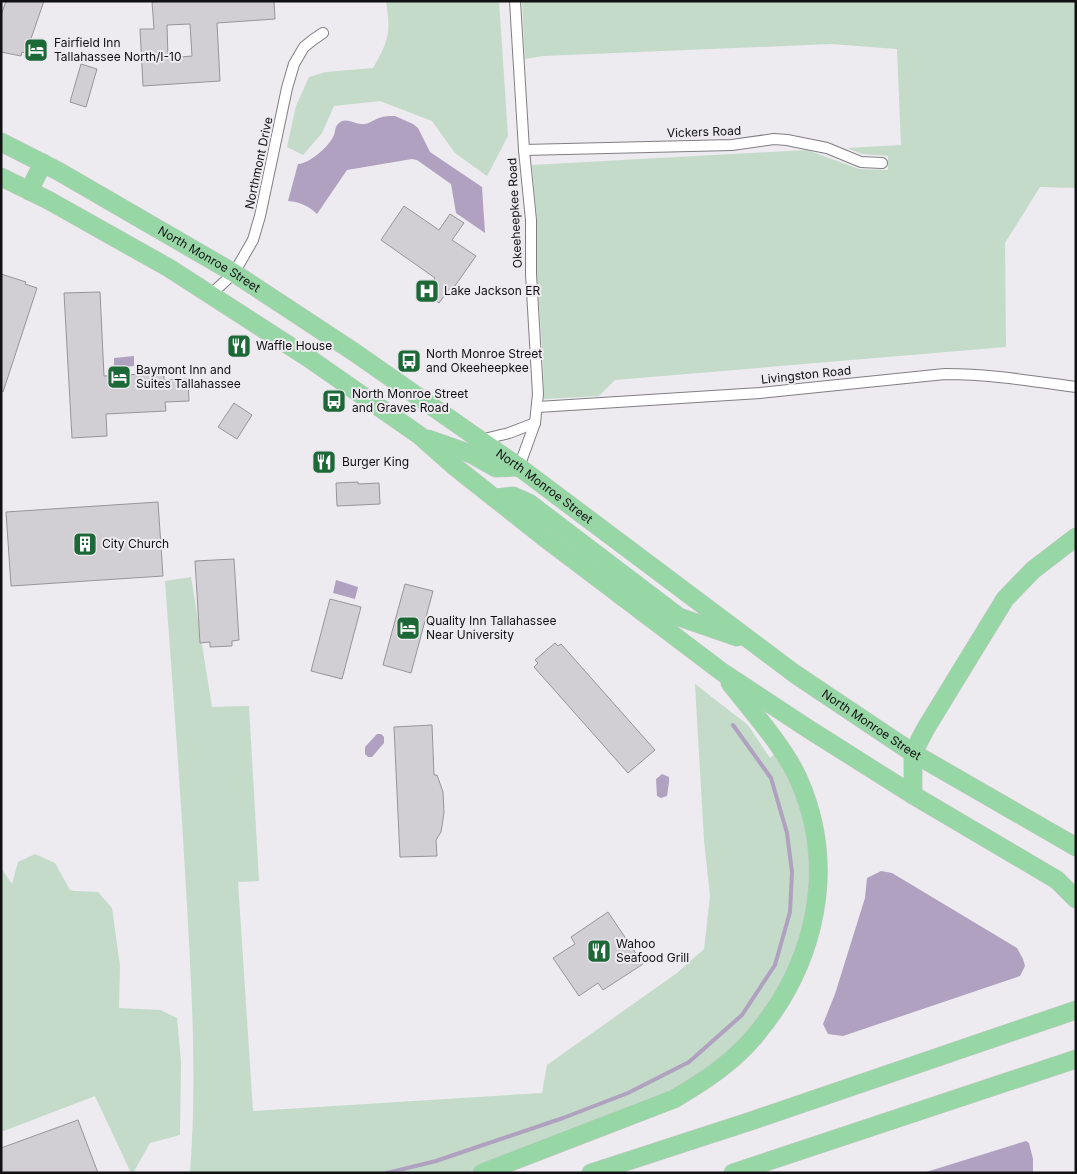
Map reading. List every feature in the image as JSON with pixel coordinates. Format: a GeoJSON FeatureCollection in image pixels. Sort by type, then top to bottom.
{"type":"FeatureCollection","features":[{"type":"Feature","properties":{"kind":"highway","name":"North Monroe Street"},"geometry":{"type":"LineString","coordinates":[[1,142],[43,163],[234,273],[354,352],[519,466],[795,674],[913,753],[1076,847]]}},
{"type":"Feature","properties":{"kind":"highway"},"geometry":{"type":"LineString","coordinates":[[29,191],[43,163]]}},
{"type":"Feature","properties":{"kind":"highway"},"geometry":{"type":"LineString","coordinates":[[1,177],[169,268],[310,359],[419,436],[545,538],[722,672],[913,795],[1057,880],[1076,899]]}},
{"type":"Feature","properties":{"kind":"highway"},"geometry":{"type":"LineString","coordinates":[[419,436],[471,454],[496,468],[519,466]]}},
{"type":"Feature","properties":{"kind":"highway"},"geometry":{"type":"LineString","coordinates":[[496,498],[513,496],[529,503],[679,617],[752,642]]}},
{"type":"Feature","properties":{"kind":"highway"},"geometry":{"type":"LineString","coordinates":[[913,795],[913,753],[926,728],[1005,599],[1033,570],[1076,537]]}},
{"type":"Feature","properties":{"kind":"highway"},"geometry":{"type":"LineString","coordinates":[[482,1173],[674,1099],[701,1084],[727,1064],[754,1038],[772,1014],[802,961],[812,924],[818,888],[816,840],[809,807],[798,778],[788,759],[722,672]]}},
{"type":"Feature","properties":{"kind":"highway"},"geometry":{"type":"LineString","coordinates":[[591,1173],[751,1121],[1076,1010]]}},
{"type":"Feature","properties":{"kind":"highway"},"geometry":{"type":"LineString","coordinates":[[733,1173],[1076,1059]]}},
{"type":"Feature","properties":{"kind":"street","name":"Okeeheepkee Road"},"geometry":{"type":"LineString","coordinates":[[515,1],[530,220],[538,407],[535,423],[519,466]]}},
{"type":"Feature","properties":{"kind":"street","name":"Northmont Drive"},"geometry":{"type":"LineString","coordinates":[[210,295],[234,273],[253,240],[294,64],[304,47],[314,38],[323,34]]}},
{"type":"Feature","properties":{"kind":"street","name":"Vickers Road"},"geometry":{"type":"LineString","coordinates":[[524,150],[732,145],[781,140],[827,148],[861,162],[882,163]]}},
{"type":"Feature","properties":{"kind":"street","name":"Livingston Road"},"geometry":{"type":"LineString","coordinates":[[538,407],[760,393],[945,374],[1012,377],[1076,387]]}},
{"type":"Feature","properties":{"kind":"street"},"geometry":{"type":"LineString","coordinates":[[480,440],[509,434],[535,423]]}},
{"type":"Feature","properties":{"kind":"green space"},"geometry":{"type":"Polygon","coordinates":[[[386,1],[499,1],[508,136],[487,176],[455,153],[432,121],[380,101],[334,106],[322,133],[303,155],[287,147],[296,106],[309,77],[326,72],[373,68],[387,36],[386,1]]]}},
{"type":"Feature","properties":{"kind":"green space"},"geometry":{"type":"Polygon","coordinates":[[[522,1],[1076,1],[1076,188],[1040,187],[1005,243],[1006,347],[615,380],[599,396],[544,399],[537,274],[537,219],[532,165],[807,150],[859,169],[888,170],[888,156],[862,154],[847,148],[901,145],[897,49],[831,44],[543,56],[525,59],[522,1]]]}},
{"type":"Feature","properties":{"kind":"green space"},"geometry":{"type":"Polygon","coordinates":[[[191,577],[212,707],[249,706],[259,881],[238,882],[253,1111],[542,1093],[547,1065],[677,973],[704,949],[710,896],[704,840],[695,684],[748,725],[770,758],[777,752],[784,763],[809,828],[812,899],[795,963],[747,1039],[672,1095],[467,1173],[190,1173],[193,1106],[192,1005],[182,824],[165,581],[191,577]]]}},
{"type":"Feature","properties":{"kind":"green space"},"geometry":{"type":"Polygon","coordinates":[[[35,854],[55,863],[70,890],[98,892],[112,908],[120,966],[119,1008],[160,1010],[177,1018],[181,1062],[180,1135],[150,1143],[133,1173],[131,1173],[95,1096],[1,1132],[1,868],[12,884],[18,862],[35,854]]]}},
{"type":"Feature","properties":{"kind":"shaded area"},"geometry":{"type":"Polygon","coordinates":[[[395,116],[418,128],[430,152],[482,187],[485,233],[456,213],[451,184],[417,160],[412,159],[347,170],[317,214],[304,205],[288,201],[298,164],[313,158],[323,150],[331,141],[336,126],[339,123],[347,121],[364,124],[381,117],[395,116]]]}},
{"type":"Feature","properties":{"kind":"shaded area"},"geometry":{"type":"Polygon","coordinates":[[[134,356],[134,366],[114,368],[114,358],[134,356]]]}},
{"type":"Feature","properties":{"kind":"shaded area"},"geometry":{"type":"Polygon","coordinates":[[[336,580],[358,587],[355,599],[333,593],[336,580]]]}},
{"type":"Feature","properties":{"kind":"shaded area"},"geometry":{"type":"Polygon","coordinates":[[[377,734],[381,734],[384,737],[384,743],[372,757],[368,757],[365,754],[365,747],[377,734]]]}},
{"type":"Feature","properties":{"kind":"shaded area"},"geometry":{"type":"Polygon","coordinates":[[[662,774],[669,777],[669,782],[667,796],[661,798],[657,796],[656,779],[662,774]]]}},
{"type":"Feature","properties":{"kind":"shaded area"},"geometry":{"type":"Polygon","coordinates":[[[881,871],[892,873],[1017,948],[1025,966],[1020,976],[843,1036],[828,1034],[823,1024],[835,994],[865,898],[867,878],[881,871]]]}},
{"type":"Feature","properties":{"kind":"shaded area"},"geometry":{"type":"Polygon","coordinates":[[[1026,1141],[1029,1143],[1033,1159],[1033,1173],[923,1173],[1026,1141]]]}},
{"type":"Feature","properties":{"kind":"building"},"geometry":{"type":"Polygon","coordinates":[[[6,1],[44,1],[26,53],[22,52],[21,56],[1,52],[1,15],[6,1]]]}},
{"type":"Feature","properties":{"kind":"building"},"geometry":{"type":"Polygon","coordinates":[[[274,1],[275,19],[217,23],[220,81],[143,86],[140,29],[154,29],[152,2],[274,1]],[[190,24],[167,25],[168,58],[192,56],[190,24]]]}},
{"type":"Feature","properties":{"kind":"building"},"geometry":{"type":"Polygon","coordinates":[[[81,64],[97,69],[86,107],[70,102],[81,64]]]}},
{"type":"Feature","properties":{"kind":"building"},"geometry":{"type":"Polygon","coordinates":[[[404,206],[439,230],[450,214],[464,223],[452,240],[476,256],[452,290],[450,288],[439,303],[425,293],[435,278],[381,240],[404,206]]]}},
{"type":"Feature","properties":{"kind":"building"},"geometry":{"type":"Polygon","coordinates":[[[1,274],[26,282],[25,284],[37,288],[3,392],[1,391],[1,274]]]}},
{"type":"Feature","properties":{"kind":"building"},"geometry":{"type":"Polygon","coordinates":[[[100,292],[104,376],[164,373],[164,380],[188,379],[189,401],[165,402],[166,411],[106,414],[107,436],[72,438],[64,293],[100,292]]]}},
{"type":"Feature","properties":{"kind":"building"},"geometry":{"type":"Polygon","coordinates":[[[234,403],[252,415],[237,439],[218,427],[234,403]]]}},
{"type":"Feature","properties":{"kind":"building"},"geometry":{"type":"Polygon","coordinates":[[[358,482],[358,484],[379,483],[380,504],[337,506],[336,483],[358,482]]]}},
{"type":"Feature","properties":{"kind":"building","name":"City Church"},"geometry":{"type":"Polygon","coordinates":[[[158,502],[163,576],[11,586],[6,512],[158,502]]]}},
{"type":"Feature","properties":{"kind":"building"},"geometry":{"type":"Polygon","coordinates":[[[234,559],[239,640],[232,641],[232,646],[210,647],[210,642],[200,643],[195,561],[234,559]]]}},
{"type":"Feature","properties":{"kind":"building","name":"Quality Inn Tallahassee Near University"},"geometry":{"type":"Polygon","coordinates":[[[405,584],[433,591],[411,673],[383,665],[405,584]]]}},
{"type":"Feature","properties":{"kind":"building"},"geometry":{"type":"Polygon","coordinates":[[[330,599],[361,607],[342,679],[311,671],[330,599]]]}},
{"type":"Feature","properties":{"kind":"building"},"geometry":{"type":"Polygon","coordinates":[[[555,643],[558,646],[561,644],[655,750],[628,773],[534,667],[538,663],[535,660],[555,643]]]}},
{"type":"Feature","properties":{"kind":"building"},"geometry":{"type":"Polygon","coordinates":[[[432,725],[434,775],[437,775],[443,792],[444,813],[441,832],[436,840],[437,856],[400,857],[394,727],[432,725]]]}},
{"type":"Feature","properties":{"kind":"building","name":"Wahoo Seafood Grill"},"geometry":{"type":"Polygon","coordinates":[[[608,912],[643,964],[603,990],[598,983],[579,996],[553,958],[575,944],[571,937],[608,912]]]}},
{"type":"Feature","properties":{"kind":"building"},"geometry":{"type":"Polygon","coordinates":[[[78,1120],[98,1173],[1,1173],[1,1148],[78,1120]]]}},
{"type":"Feature","properties":{"kind":"waterway"},"geometry":{"type":"LineString","coordinates":[[387,1173],[436,1161],[563,1118],[628,1093],[689,1062],[742,1015],[775,965],[790,912],[792,872],[787,833],[771,778],[733,725]]}},
{"type":"Feature","properties":{"kind":"place","name":"Fairfield Inn Tallahassee North/I-10"},"geometry":{"type":"Point","coordinates":[36,50]}},
{"type":"Feature","properties":{"kind":"place","name":"Lake Jackson ER"},"geometry":{"type":"Point","coordinates":[427,291]}},
{"type":"Feature","properties":{"kind":"place","name":"Waffle House"},"geometry":{"type":"Point","coordinates":[239,346]}},
{"type":"Feature","properties":{"kind":"place","name":"North Monroe Street and Okeeheepkee"},"geometry":{"type":"Point","coordinates":[409,361]}},
{"type":"Feature","properties":{"kind":"place","name":"Baymont Inn and Suites Tallahassee"},"geometry":{"type":"Point","coordinates":[119,377]}},
{"type":"Feature","properties":{"kind":"place","name":"North Monroe Street and Graves Road"},"geometry":{"type":"Point","coordinates":[334,401]}},
{"type":"Feature","properties":{"kind":"place","name":"Burger King"},"geometry":{"type":"Point","coordinates":[324,462]}},
{"type":"Feature","properties":{"kind":"place","name":"City Church"},"geometry":{"type":"Point","coordinates":[85,544]}},
{"type":"Feature","properties":{"kind":"place","name":"Quality Inn Tallahassee Near University"},"geometry":{"type":"Point","coordinates":[408,628]}},
{"type":"Feature","properties":{"kind":"place","name":"Wahoo Seafood Grill"},"geometry":{"type":"Point","coordinates":[599,951]}}]}
